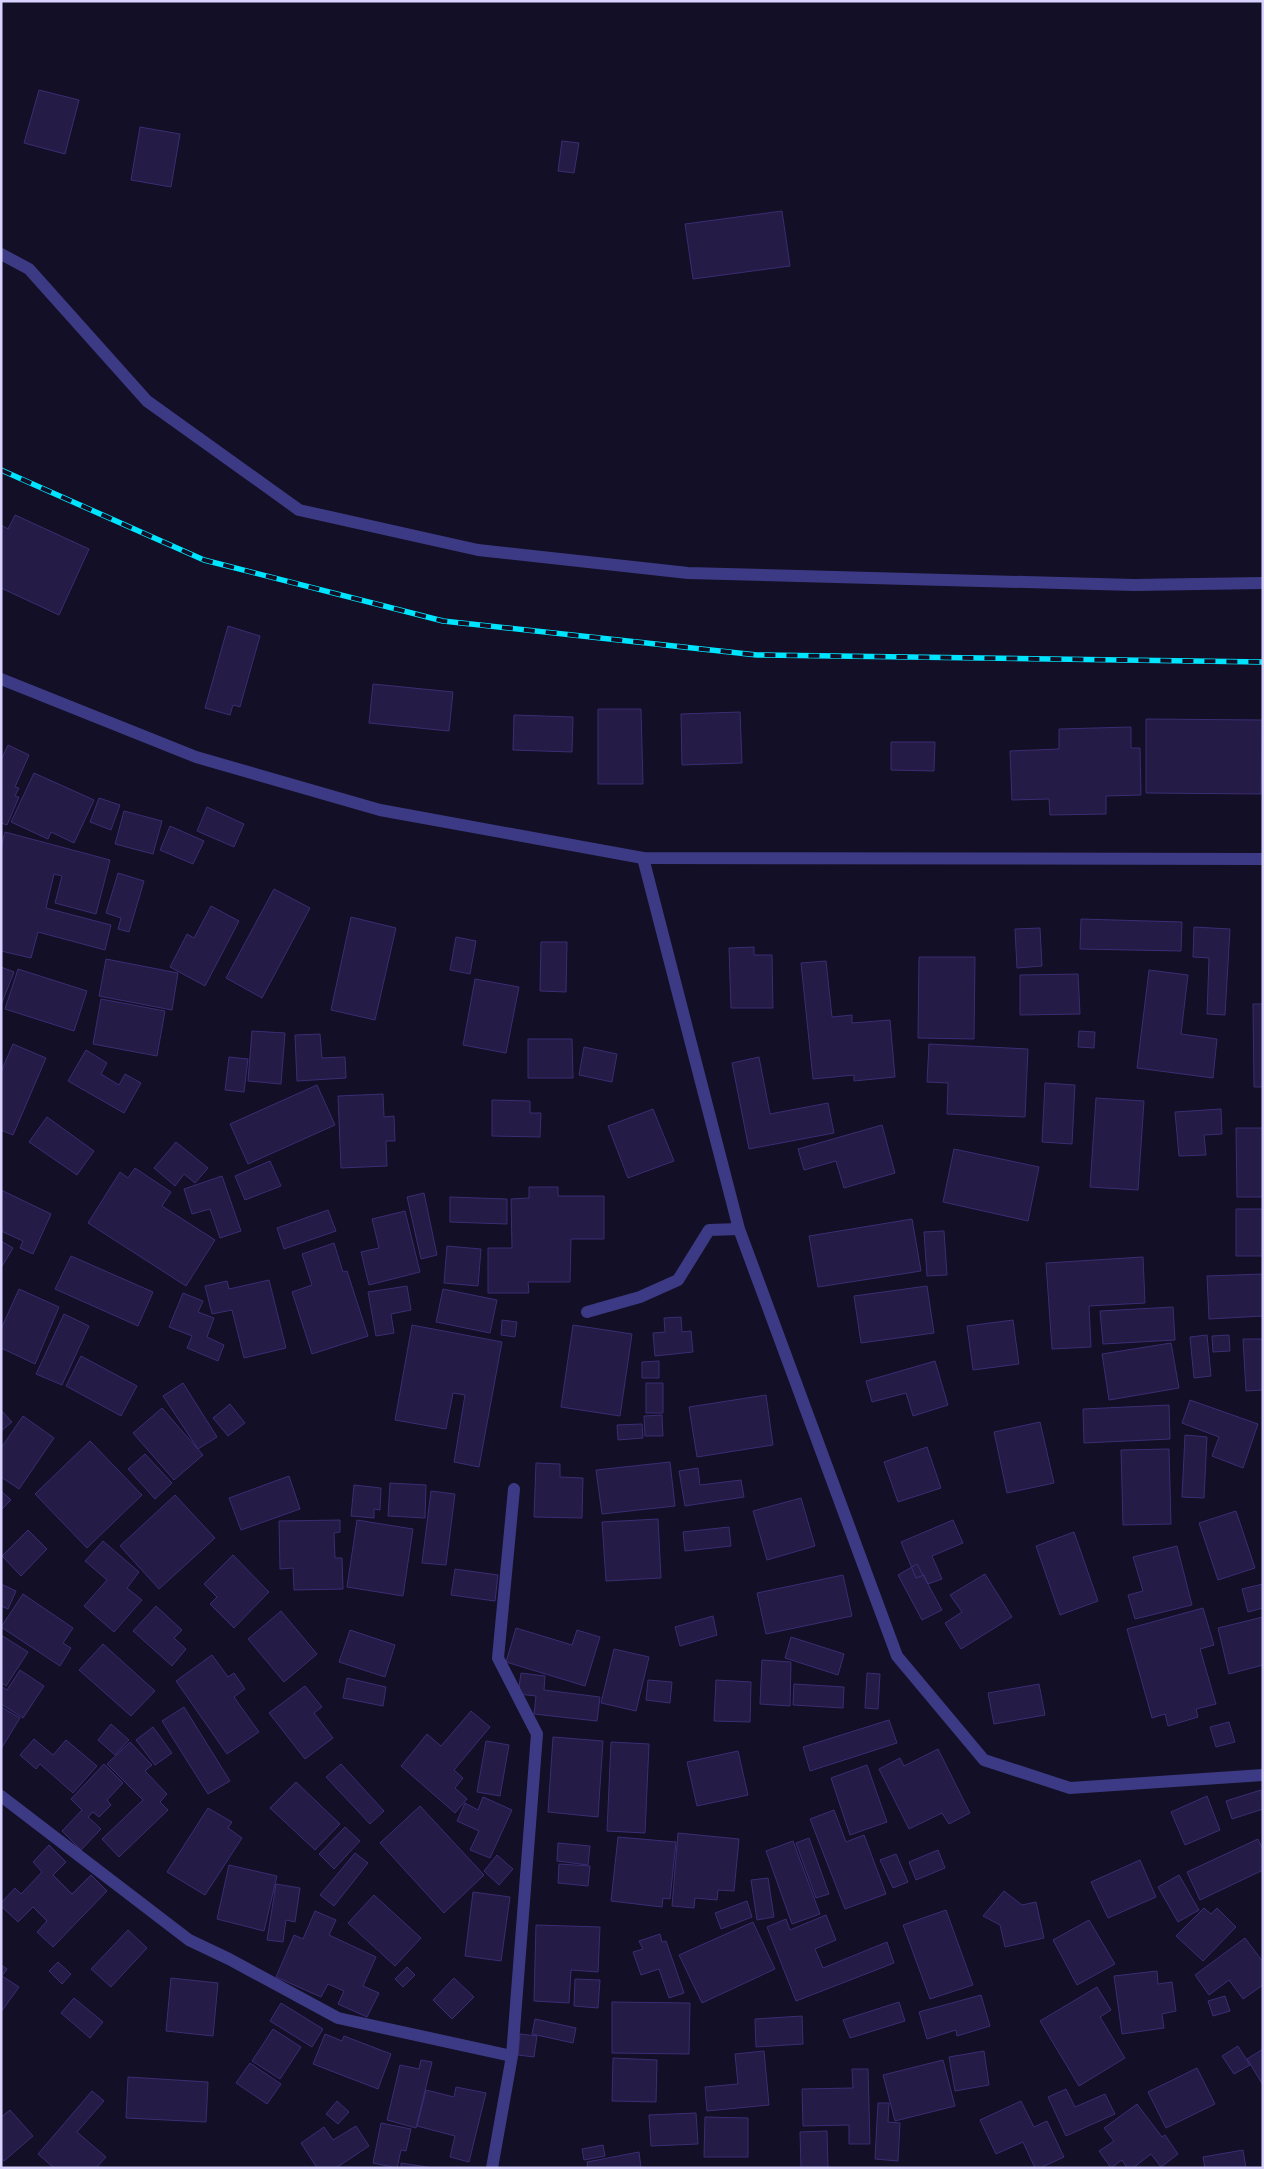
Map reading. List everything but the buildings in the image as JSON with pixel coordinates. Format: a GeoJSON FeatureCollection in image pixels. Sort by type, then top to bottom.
{"type":"FeatureCollection","features":[{"type":"Feature","properties":{"kind":"street"},"geometry":{"type":"LineString","coordinates":[[1,254],[29,269],[148,401],[300,510],[478,550],[688,573],[1134,585],[1263,583]]}},
{"type":"Feature","properties":{"kind":"street"},"geometry":{"type":"LineString","coordinates":[[1,679],[196,757],[380,810],[643,858],[1263,859]]}},
{"type":"Feature","properties":{"kind":"street"},"geometry":{"type":"LineString","coordinates":[[643,858],[740,1229],[896,1656],[984,1760],[1070,1788],[1263,1775]]}},
{"type":"Feature","properties":{"kind":"street"},"geometry":{"type":"LineString","coordinates":[[587,1312],[640,1297],[678,1280],[709,1230],[740,1229]]}},
{"type":"Feature","properties":{"kind":"street"},"geometry":{"type":"LineString","coordinates":[[492,2168],[512,2056],[537,1734],[498,1658],[514,1489]]}},
{"type":"Feature","properties":{"kind":"street"},"geometry":{"type":"LineString","coordinates":[[1,1796],[189,1940],[229,1959],[338,2018],[512,2056]]}},
{"type":"Feature","properties":{"kind":"railway"},"geometry":{"type":"LineString","coordinates":[[1,470],[204,560],[443,621],[757,655],[1263,662]]}}]}
